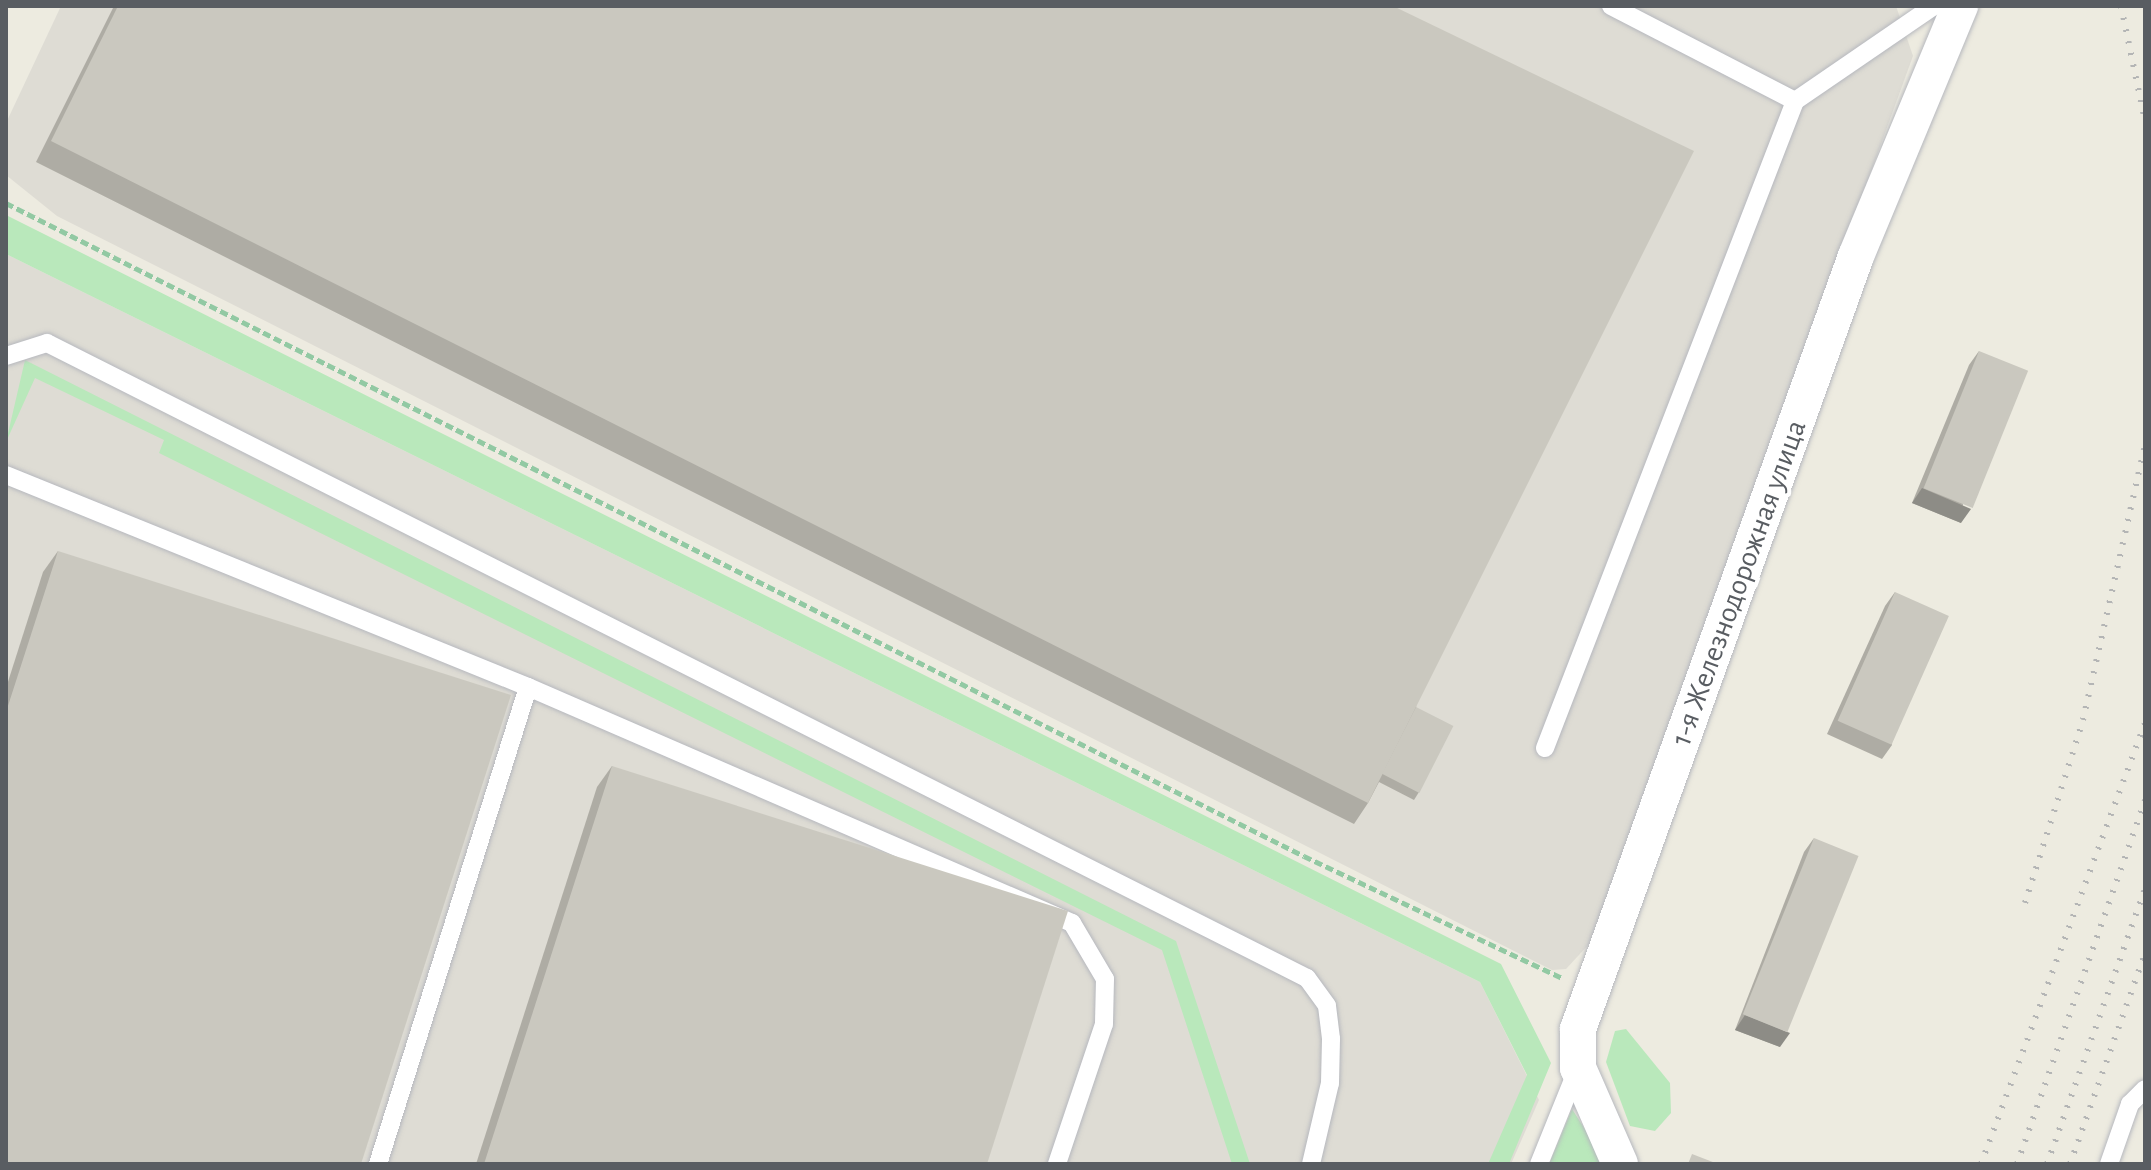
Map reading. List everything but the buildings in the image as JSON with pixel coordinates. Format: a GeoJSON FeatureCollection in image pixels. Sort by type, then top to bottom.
{"type":"FeatureCollection","features":[{"type":"Feature","properties":{"kind":"street","name":"1-я Железнодорожная улица"},"geometry":{"type":"LineString","coordinates":[[1620,1164],[1578,1068],[1582,1017],[1839,301],[1936,47],[1960,6]]}},
{"type":"Feature","properties":{"kind":"lane"},"geometry":{"type":"LineString","coordinates":[[1611,6],[1795,101]]}},
{"type":"Feature","properties":{"kind":"lane"},"geometry":{"type":"LineString","coordinates":[[1545,748],[1795,101],[1934,6]]}},
{"type":"Feature","properties":{"kind":"lane"},"geometry":{"type":"LineString","coordinates":[[6,356],[47,343],[1307,978],[1327,1006],[1331,1039],[1311,1164]]}},
{"type":"Feature","properties":{"kind":"lane"},"geometry":{"type":"LineString","coordinates":[[6,475],[528,687],[1072,923],[1105,979],[1104,1024],[1057,1164]]}},
{"type":"Feature","properties":{"kind":"lane"},"geometry":{"type":"LineString","coordinates":[[378,1164],[528,687]]}},
{"type":"Feature","properties":{"kind":"lane"},"geometry":{"type":"LineString","coordinates":[[1539,1164],[1578,1068]]}},
{"type":"Feature","properties":{"kind":"lane"},"geometry":{"type":"LineString","coordinates":[[2109,1164],[2130,1104],[2145,1089]]}},
{"type":"Feature","properties":{"kind":"path"},"geometry":{"type":"LineString","coordinates":[[6,203],[1261,835],[1567,981]]}},
{"type":"Feature","properties":{"kind":"shaded area"},"geometry":{"type":"Polygon","coordinates":[[[61,6],[1896,6],[1913,56],[1590,943],[1566,969],[1552,970],[57,216],[6,175],[6,123],[61,6]]]}},
{"type":"Feature","properties":{"kind":"shaded area"},"geometry":{"type":"Polygon","coordinates":[[[6,254],[1480,982],[1539,1100],[1511,1164],[6,1164],[6,254]]]}},
{"type":"Feature","properties":{"kind":"green space"},"geometry":{"type":"Polygon","coordinates":[[[6,215],[1501,964],[1551,1063],[1509,1164],[1488,1164],[1527,1075],[1480,982],[6,254],[6,215]]]}},
{"type":"Feature","properties":{"kind":"green space"},"geometry":{"type":"Polygon","coordinates":[[[25,360],[1176,941],[1250,1164],[1232,1164],[1162,950],[159,453],[164,440],[35,378],[6,442],[25,360]]]}},
{"type":"Feature","properties":{"kind":"green space"},"geometry":{"type":"Polygon","coordinates":[[[1626,1029],[1670,1083],[1671,1113],[1655,1131],[1630,1126],[1606,1062],[1615,1031],[1626,1029]]]}},
{"type":"Feature","properties":{"kind":"green space"},"geometry":{"type":"Polygon","coordinates":[[[1572,1109],[1597,1148],[1604,1164],[1549,1164],[1572,1109]]]}},
{"type":"Feature","properties":{"kind":"railway"},"geometry":{"type":"LineString","coordinates":[[2121,6],[2145,121]]}},
{"type":"Feature","properties":{"kind":"railway"},"geometry":{"type":"LineString","coordinates":[[2025,903],[2083,720],[2145,445]]}},
{"type":"Feature","properties":{"kind":"railway"},"geometry":{"type":"LineString","coordinates":[[1981,1164],[2145,723]]}},
{"type":"Feature","properties":{"kind":"railway"},"geometry":{"type":"LineString","coordinates":[[2017,1164],[2145,800]]}},
{"type":"Feature","properties":{"kind":"railway"},"geometry":{"type":"LineString","coordinates":[[2047,1164],[2145,889]]}},
{"type":"Feature","properties":{"kind":"railway"},"geometry":{"type":"LineString","coordinates":[[2070,1164],[2145,953]]}}]}
